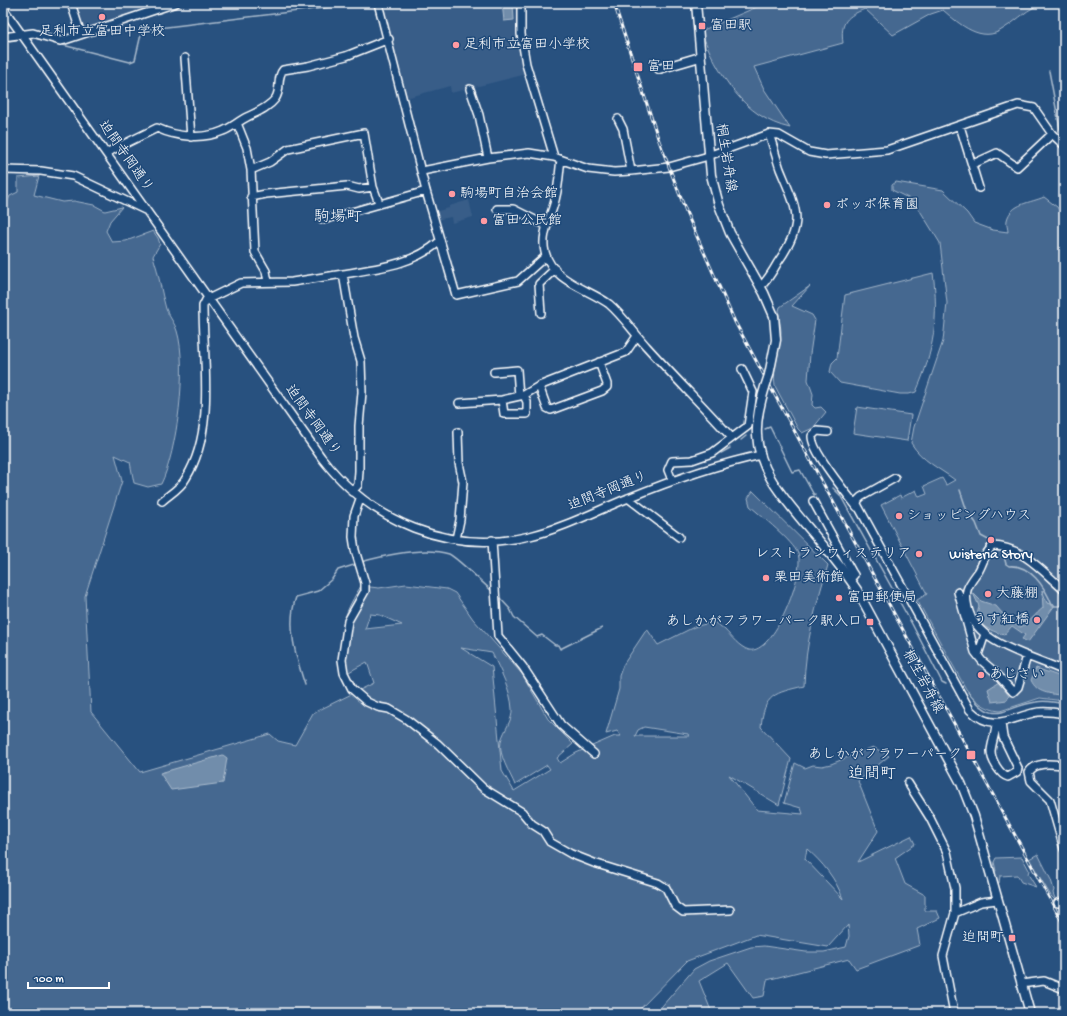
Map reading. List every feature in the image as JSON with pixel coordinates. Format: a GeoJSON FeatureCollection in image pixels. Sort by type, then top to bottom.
{"type":"FeatureCollection","features":[{"type":"Feature","properties":{"kind":"main road","name":"桐生岩舟線"},"geometry":{"type":"LineString","coordinates":[[696,3],[708,155],[715,190],[725,222],[735,243],[771,307],[776,326],[775,346],[769,375],[758,411],[757,428],[761,455],[772,482],[850,579],[885,640],[964,790],[974,816],[1030,1013]]}},
{"type":"Feature","properties":{"kind":"main road"},"geometry":{"type":"LineString","coordinates":[[659,69],[700,57]]}},
{"type":"Feature","properties":{"kind":"street"},"geometry":{"type":"LineString","coordinates":[[71,3],[81,34]]}},
{"type":"Feature","properties":{"kind":"street"},"geometry":{"type":"LineString","coordinates":[[3,38],[32,33],[60,41],[176,3]]}},
{"type":"Feature","properties":{"kind":"street"},"geometry":{"type":"LineString","coordinates":[[378,3],[389,40],[426,190],[456,295],[518,281],[546,256]]}},
{"type":"Feature","properties":{"kind":"street"},"geometry":{"type":"LineString","coordinates":[[521,3],[521,34],[526,64],[557,159],[556,196],[547,226],[544,243],[546,256],[555,269],[572,284],[612,307],[637,336],[714,416],[732,438]]}},
{"type":"Feature","properties":{"kind":"street","name":"迫間寺岡通り"},"geometry":{"type":"LineString","coordinates":[[3,8],[321,458],[352,492],[360,499],[387,516],[411,527],[437,536],[456,539],[492,540],[518,538],[548,531],[672,480],[715,466],[761,455]]}},
{"type":"Feature","properties":{"kind":"street"},"geometry":{"type":"LineString","coordinates":[[106,153],[157,128],[166,132],[191,137],[210,135],[223,131],[272,103],[279,93],[279,78],[283,70],[308,66],[346,56],[389,40]]}},
{"type":"Feature","properties":{"kind":"street"},"geometry":{"type":"LineString","coordinates":[[185,58],[191,137]]}},
{"type":"Feature","properties":{"kind":"street"},"geometry":{"type":"LineString","coordinates":[[470,89],[480,115],[488,158]]}},
{"type":"Feature","properties":{"kind":"street"},"geometry":{"type":"LineString","coordinates":[[422,171],[488,158],[529,153],[557,159],[588,169],[614,172],[669,167],[769,134],[779,135],[809,152],[826,155],[887,150],[1018,105],[1025,105],[1034,108],[1052,134],[1064,145]]}},
{"type":"Feature","properties":{"kind":"street"},"geometry":{"type":"LineString","coordinates":[[618,119],[623,129],[631,171]]}},
{"type":"Feature","properties":{"kind":"street"},"geometry":{"type":"LineString","coordinates":[[237,123],[247,148],[250,170],[255,252],[266,270],[268,282]]}},
{"type":"Feature","properties":{"kind":"street"},"geometry":{"type":"LineString","coordinates":[[960,126],[973,164],[979,188]]}},
{"type":"Feature","properties":{"kind":"street"},"geometry":{"type":"LineString","coordinates":[[250,170],[270,162],[288,149],[364,133],[373,187],[378,203]]}},
{"type":"Feature","properties":{"kind":"street"},"geometry":{"type":"LineString","coordinates":[[760,287],[782,256],[795,233],[797,218],[796,207],[769,134]]}},
{"type":"Feature","properties":{"kind":"street"},"geometry":{"type":"LineString","coordinates":[[973,164],[997,153],[1017,168],[1052,134]]}},
{"type":"Feature","properties":{"kind":"street"},"geometry":{"type":"LineString","coordinates":[[3,170],[41,171],[73,176],[147,211]]}},
{"type":"Feature","properties":{"kind":"street"},"geometry":{"type":"LineString","coordinates":[[251,197],[266,194],[347,186],[359,189],[373,187]]}},
{"type":"Feature","properties":{"kind":"street"},"geometry":{"type":"LineString","coordinates":[[323,220],[426,190]]}},
{"type":"Feature","properties":{"kind":"street"},"geometry":{"type":"LineString","coordinates":[[497,209],[513,209],[547,226]]}},
{"type":"Feature","properties":{"kind":"street"},"geometry":{"type":"LineString","coordinates":[[162,502],[186,479],[198,448],[205,411],[203,306],[208,298],[241,283],[292,282],[400,263],[428,252],[440,241]]}},
{"type":"Feature","properties":{"kind":"street"},"geometry":{"type":"LineString","coordinates":[[541,313],[539,284],[555,269]]}},
{"type":"Feature","properties":{"kind":"street"},"geometry":{"type":"LineString","coordinates":[[343,274],[354,338],[361,361],[362,392],[359,426],[359,471],[358,485],[352,492]]}},
{"type":"Feature","properties":{"kind":"street"},"geometry":{"type":"LineString","coordinates":[[459,403],[502,400],[521,395],[539,386],[626,352],[637,336]]}},
{"type":"Feature","properties":{"kind":"street"},"geometry":{"type":"LineString","coordinates":[[539,386],[547,408],[551,410],[602,391],[607,384],[599,362]]}},
{"type":"Feature","properties":{"kind":"street"},"geometry":{"type":"LineString","coordinates":[[672,480],[668,470],[672,461],[692,460],[708,455],[719,449],[748,426],[753,392],[742,369]]}},
{"type":"Feature","properties":{"kind":"street"},"geometry":{"type":"LineString","coordinates":[[494,372],[517,370],[521,395],[527,402],[527,414],[504,414],[502,400]]}},
{"type":"Feature","properties":{"kind":"street"},"geometry":{"type":"LineString","coordinates":[[828,432],[817,431],[812,436],[813,442],[824,463],[861,512]]}},
{"type":"Feature","properties":{"kind":"street"},"geometry":{"type":"LineString","coordinates":[[456,539],[463,482],[459,463],[458,432]]}},
{"type":"Feature","properties":{"kind":"street"},"geometry":{"type":"LineString","coordinates":[[895,478],[858,500],[857,504],[970,710],[979,717],[998,722],[1010,721],[1034,713],[1049,712],[1064,714]]}},
{"type":"Feature","properties":{"kind":"street"},"geometry":{"type":"LineString","coordinates":[[628,498],[679,537]]}},
{"type":"Feature","properties":{"kind":"street"},"geometry":{"type":"LineString","coordinates":[[360,499],[354,516],[353,537],[356,554],[365,583],[365,590],[348,621],[342,660],[344,673],[352,689],[367,702],[378,707],[389,709],[406,719],[438,744],[471,778],[490,792],[512,805],[532,824],[543,831],[550,842],[571,854],[594,863],[658,883],[666,888],[675,906],[683,912],[730,910]]}},
{"type":"Feature","properties":{"kind":"street"},"geometry":{"type":"LineString","coordinates":[[813,501],[854,575],[850,579]]}},
{"type":"Feature","properties":{"kind":"street"},"geometry":{"type":"LineString","coordinates":[[492,540],[496,584],[498,636],[502,643],[523,667],[561,725],[594,754]]}},
{"type":"Feature","properties":{"kind":"street"},"geometry":{"type":"LineString","coordinates":[[960,592],[971,580],[983,563],[989,549],[993,546],[1020,553],[1038,566],[1064,590]]}},
{"type":"Feature","properties":{"kind":"street"},"geometry":{"type":"LineString","coordinates":[[960,592],[977,628],[1019,654],[1064,671]]}},
{"type":"Feature","properties":{"kind":"street"},"geometry":{"type":"LineString","coordinates":[[960,592],[975,652],[1014,692],[1018,687],[1027,656]]}},
{"type":"Feature","properties":{"kind":"street"},"geometry":{"type":"LineString","coordinates":[[978,655],[985,634]]}},
{"type":"Feature","properties":{"kind":"street"},"geometry":{"type":"LineString","coordinates":[[998,722],[1003,737],[1018,768],[1017,772],[1008,777],[1000,772],[991,753],[998,722]]}},
{"type":"Feature","properties":{"kind":"street"},"geometry":{"type":"LineString","coordinates":[[1064,764],[1044,764],[1035,766],[1029,772],[1031,782],[1050,800],[1064,850]]}},
{"type":"Feature","properties":{"kind":"street"},"geometry":{"type":"LineString","coordinates":[[908,783],[930,818],[949,857],[955,888],[955,913],[943,956],[954,1013]]}},
{"type":"Feature","properties":{"kind":"street"},"geometry":{"type":"LineString","coordinates":[[955,913],[981,902],[997,900]]}},
{"type":"Feature","properties":{"kind":"street"},"geometry":{"type":"LineString","coordinates":[[1022,984],[1044,981],[1064,989]]}},
{"type":"Feature","properties":{"kind":"shaded area","name":"足利市立富田中学校"},"geometry":{"type":"Polygon","coordinates":[[[73,3],[169,3],[83,32],[73,3]]]}},
{"type":"Feature","properties":{"kind":"shaded area","name":"足利市立富田小学校"},"geometry":{"type":"Polygon","coordinates":[[[388,3],[518,3],[527,74],[451,93],[450,86],[406,98],[381,6],[388,3]]]}},
{"type":"Feature","properties":{"kind":"shaded area"},"geometry":{"type":"Polygon","coordinates":[[[502,3],[513,3],[514,20],[504,21],[502,3]]]}},
{"type":"Feature","properties":{"kind":"shaded area"},"geometry":{"type":"Polygon","coordinates":[[[766,3],[1034,3],[1036,6],[1003,29],[995,33],[987,34],[979,33],[963,26],[943,10],[931,14],[893,35],[865,9],[854,14],[849,17],[844,25],[842,36],[843,43],[754,67],[764,89],[790,128],[774,123],[759,115],[734,92],[715,62],[701,31],[766,3]]]}},
{"type":"Feature","properties":{"kind":"shaded area"},"geometry":{"type":"Polygon","coordinates":[[[39,176],[34,195],[62,202],[74,201],[94,205],[105,211],[122,207],[110,221],[106,231],[112,242],[126,241],[153,231],[160,244],[153,256],[166,309],[175,325],[180,346],[181,386],[172,452],[161,484],[148,487],[134,483],[130,462],[115,455],[122,481],[85,596],[91,712],[140,772],[270,734],[278,741],[295,745],[313,713],[374,683],[367,662],[347,673],[343,648],[343,628],[345,619],[348,609],[361,586],[379,588],[406,584],[447,589],[455,593],[473,619],[522,674],[548,719],[573,744],[557,758],[560,763],[576,753],[615,736],[621,736],[617,731],[606,734],[619,689],[619,676],[623,665],[647,629],[658,645],[694,627],[713,622],[724,629],[745,649],[749,650],[759,648],[768,640],[786,611],[797,578],[799,564],[798,554],[784,536],[750,506],[748,498],[753,491],[828,565],[815,610],[806,655],[804,686],[778,693],[768,701],[763,716],[761,727],[791,759],[779,805],[729,775],[757,810],[803,814],[801,808],[784,803],[795,763],[805,768],[813,765],[822,766],[831,764],[873,747],[889,756],[858,781],[878,831],[858,862],[911,836],[915,844],[895,858],[905,884],[925,895],[925,911],[937,911],[940,918],[917,929],[920,945],[856,969],[849,959],[767,980],[764,996],[753,998],[728,963],[699,981],[712,1013],[656,1013],[694,969],[709,961],[751,947],[764,946],[806,952],[824,952],[846,947],[849,936],[848,925],[828,947],[756,935],[687,961],[636,1013],[3,1013],[3,205],[6,204],[10,196],[18,192],[18,178],[39,176]],[[370,614],[365,629],[402,625],[380,615],[370,614]],[[461,648],[492,667],[502,771],[514,791],[550,769],[547,765],[515,785],[501,752],[502,737],[510,721],[512,713],[510,695],[505,680],[492,653],[461,648]],[[644,727],[638,730],[635,736],[689,736],[688,734],[644,727]],[[807,849],[805,859],[843,899],[837,885],[828,872],[807,849]]]}},
{"type":"Feature","properties":{"kind":"shaded area"},"geometry":{"type":"Polygon","coordinates":[[[896,182],[943,190],[967,213],[974,223],[993,230],[1008,232],[1007,220],[1009,214],[1013,210],[1022,204],[1044,197],[1057,207],[1064,217],[1064,701],[1040,698],[1000,711],[990,709],[973,697],[966,689],[917,600],[927,594],[881,505],[900,495],[901,498],[916,490],[919,497],[927,494],[924,486],[942,478],[946,485],[955,480],[920,455],[911,443],[914,427],[943,341],[947,303],[940,243],[914,201],[892,190],[892,185],[896,182]]]}},
{"type":"Feature","properties":{"kind":"shaded area"},"geometry":{"type":"Polygon","coordinates":[[[469,200],[473,217],[452,223],[451,217],[436,220],[434,212],[469,200]]]}},
{"type":"Feature","properties":{"kind":"shaded area"},"geometry":{"type":"Polygon","coordinates":[[[933,273],[935,289],[934,334],[927,363],[916,392],[900,394],[840,383],[830,372],[832,363],[837,358],[845,295],[933,273]]]}},
{"type":"Feature","properties":{"kind":"shaded area"},"geometry":{"type":"Polygon","coordinates":[[[810,286],[792,306],[812,315],[815,320],[808,380],[813,394],[812,405],[815,408],[821,407],[826,412],[813,428],[802,433],[798,429],[775,386],[774,379],[781,339],[780,307],[810,286]]]}},
{"type":"Feature","properties":{"kind":"shaded area"},"geometry":{"type":"Polygon","coordinates":[[[857,407],[911,415],[907,441],[853,433],[857,407]]]}},
{"type":"Feature","properties":{"kind":"shaded area"},"geometry":{"type":"Polygon","coordinates":[[[1042,590],[1047,603],[1055,605],[1028,642],[1022,639],[1025,635],[1012,626],[1004,635],[988,629],[980,622],[978,618],[977,612],[979,606],[973,593],[981,601],[996,606],[1009,621],[1020,627],[1023,626],[1043,608],[1042,590]]]}},
{"type":"Feature","properties":{"kind":"shaded area"},"geometry":{"type":"Polygon","coordinates":[[[1036,668],[1064,678],[1064,696],[1044,692],[1034,685],[1031,680],[1036,668]]]}},
{"type":"Feature","properties":{"kind":"shaded area"},"geometry":{"type":"Polygon","coordinates":[[[999,682],[1009,696],[1007,700],[992,702],[988,689],[999,682]]]}},
{"type":"Feature","properties":{"kind":"shaded area"},"geometry":{"type":"Polygon","coordinates":[[[223,755],[227,758],[223,783],[171,790],[160,773],[223,755]]]}},
{"type":"Feature","properties":{"kind":"shaded area"},"geometry":{"type":"Polygon","coordinates":[[[1038,854],[1051,880],[1056,901],[1051,896],[1029,859],[1038,854]]]}},
{"type":"Feature","properties":{"kind":"shaded area"},"geometry":{"type":"Polygon","coordinates":[[[1022,857],[1029,870],[1028,874],[1036,887],[1021,882],[1017,875],[1000,876],[999,883],[996,883],[993,871],[996,871],[994,862],[996,858],[1022,857]]]}},
{"type":"Feature","properties":{"kind":"waterway"},"geometry":{"type":"LineString","coordinates":[[29,39],[35,38],[130,62],[135,60],[142,30],[364,3]]}},
{"type":"Feature","properties":{"kind":"waterway"},"geometry":{"type":"LineString","coordinates":[[3,42],[21,39]]}},
{"type":"Feature","properties":{"kind":"waterway"},"geometry":{"type":"LineString","coordinates":[[1049,71],[1060,129],[1064,129]]}},
{"type":"Feature","properties":{"kind":"waterway"},"geometry":{"type":"LineString","coordinates":[[765,429],[770,427],[792,472],[800,470],[814,495],[815,494]]}},
{"type":"Feature","properties":{"kind":"waterway"},"geometry":{"type":"LineString","coordinates":[[741,440],[746,436]]}},
{"type":"Feature","properties":{"kind":"waterway"},"geometry":{"type":"LineString","coordinates":[[721,453],[730,448]]}},
{"type":"Feature","properties":{"kind":"waterway"},"geometry":{"type":"LineString","coordinates":[[833,488],[840,495],[912,624],[942,682],[946,684]]}},
{"type":"Feature","properties":{"kind":"waterway"},"geometry":{"type":"LineString","coordinates":[[960,490],[967,511],[976,523],[981,536],[994,543]]}},
{"type":"Feature","properties":{"kind":"waterway"},"geometry":{"type":"LineString","coordinates":[[1002,549],[1006,564],[1024,569],[1036,578],[1041,584],[1052,605]]}},
{"type":"Feature","properties":{"kind":"waterway"},"geometry":{"type":"LineString","coordinates":[[361,562],[405,552],[428,551],[449,554],[464,565],[493,592]]}},
{"type":"Feature","properties":{"kind":"waterway"},"geometry":{"type":"LineString","coordinates":[[305,685],[298,664],[293,641],[292,619],[296,597],[318,591],[332,579],[338,570],[357,564]]}},
{"type":"Feature","properties":{"kind":"waterway"},"geometry":{"type":"LineString","coordinates":[[498,596],[510,609],[514,617],[537,637],[542,635],[555,645],[558,645],[560,649],[602,628]]}},
{"type":"Feature","properties":{"kind":"waterway"},"geometry":{"type":"LineString","coordinates":[[1053,606],[1064,606]]}},
{"type":"Feature","properties":{"kind":"waterway"},"geometry":{"type":"LineString","coordinates":[[968,692],[977,703],[985,709],[993,712],[1007,711],[1025,704],[1039,701],[1064,704]]}},
{"type":"Feature","properties":{"kind":"railway"},"geometry":{"type":"LineString","coordinates":[[614,3],[658,138],[687,214],[735,322],[1064,925]]}},
{"type":"Feature","properties":{"kind":"place","name":"足利市立富田中学校"},"geometry":{"type":"Point","coordinates":[102,17]}},
{"type":"Feature","properties":{"kind":"place","name":"富田駅"},"geometry":{"type":"Point","coordinates":[702,26]}},
{"type":"Feature","properties":{"kind":"place","name":"足利市立富田小学校"},"geometry":{"type":"Point","coordinates":[456,45]}},
{"type":"Feature","properties":{"kind":"place","name":"富田"},"geometry":{"type":"Point","coordinates":[638,67]}},
{"type":"Feature","properties":{"kind":"place","name":"駒場町自治会館"},"geometry":{"type":"Point","coordinates":[452,194]}},
{"type":"Feature","properties":{"kind":"place","name":"ポッポ保育園"},"geometry":{"type":"Point","coordinates":[827,205]}},
{"type":"Feature","properties":{"kind":"place","name":"富田公民館"},"geometry":{"type":"Point","coordinates":[484,221]}},
{"type":"Feature","properties":{"kind":"place","name":"ショッピングハウス"},"geometry":{"type":"Point","coordinates":[899,516]}},
{"type":"Feature","properties":{"kind":"place","name":"Wisteria Story"},"geometry":{"type":"Point","coordinates":[991,540]}},
{"type":"Feature","properties":{"kind":"place","name":"レストランウィステリア"},"geometry":{"type":"Point","coordinates":[919,554]}},
{"type":"Feature","properties":{"kind":"place","name":"栗田美術館"},"geometry":{"type":"Point","coordinates":[766,578]}},
{"type":"Feature","properties":{"kind":"place","name":"大藤棚"},"geometry":{"type":"Point","coordinates":[988,594]}},
{"type":"Feature","properties":{"kind":"place","name":"富田郵便局"},"geometry":{"type":"Point","coordinates":[839,598]}},
{"type":"Feature","properties":{"kind":"place","name":"うす紅橋"},"geometry":{"type":"Point","coordinates":[1037,620]}},
{"type":"Feature","properties":{"kind":"place","name":"あしかがフラワーパーク駅入口"},"geometry":{"type":"Point","coordinates":[870,622]}},
{"type":"Feature","properties":{"kind":"place","name":"あじさい"},"geometry":{"type":"Point","coordinates":[981,675]}},
{"type":"Feature","properties":{"kind":"place","name":"あしかがフラワーパーク"},"geometry":{"type":"Point","coordinates":[971,755]}},
{"type":"Feature","properties":{"kind":"place","name":"迫間町"},"geometry":{"type":"Point","coordinates":[1012,938]}},
{"type":"Feature","properties":{"kind":"district","name":"駒場町"},"geometry":{"type":"Point","coordinates":[338,218]}},
{"type":"Feature","properties":{"kind":"district","name":"迫間町"},"geometry":{"type":"Point","coordinates":[872,775]}}]}
